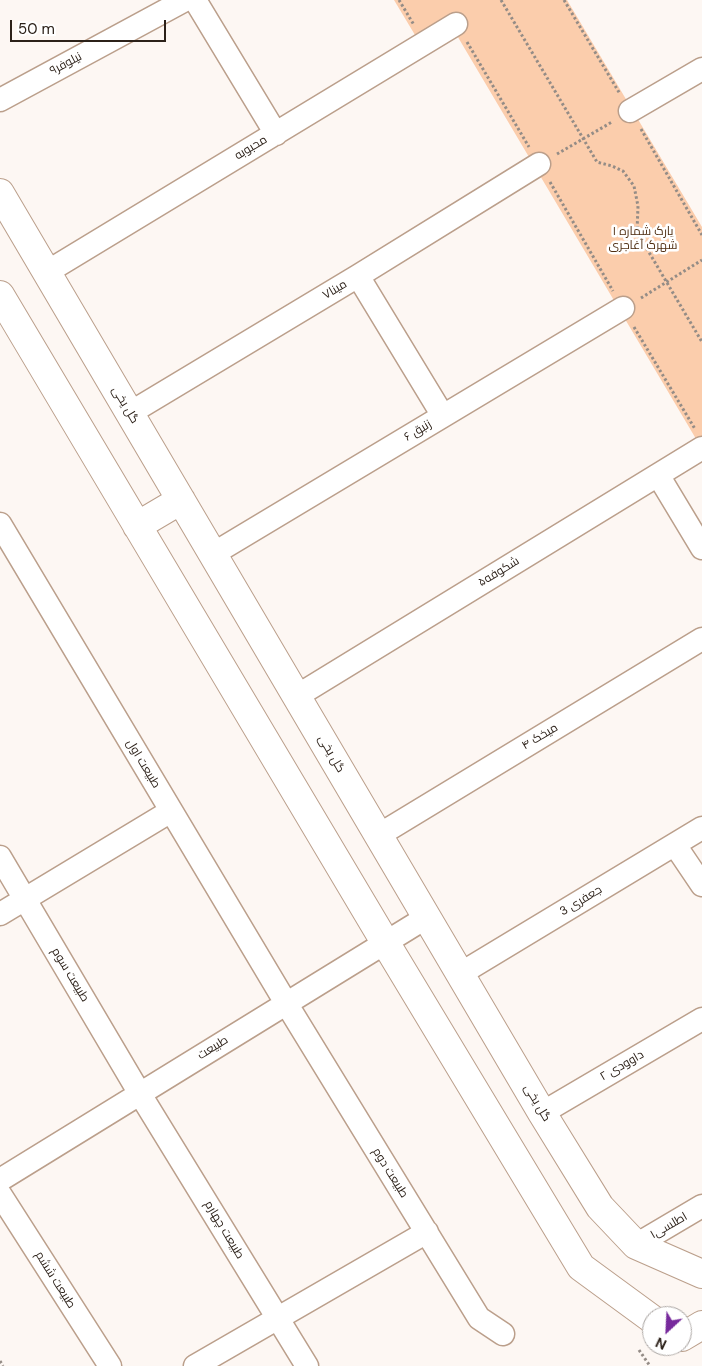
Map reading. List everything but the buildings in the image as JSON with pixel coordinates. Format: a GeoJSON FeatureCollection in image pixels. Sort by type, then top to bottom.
{"type":"FeatureCollection","features":[{"type":"Feature","properties":{"kind":"street","name":"نیلوفر۹"},"geometry":{"type":"LineString","coordinates":[[0,100],[185,0]]}},
{"type":"Feature","properties":{"kind":"street"},"geometry":{"type":"LineString","coordinates":[[195,0],[276,134]]}},
{"type":"Feature","properties":{"kind":"street","name":"محبوبه"},"geometry":{"type":"LineString","coordinates":[[46,272],[456,24]]}},
{"type":"Feature","properties":{"kind":"street"},"geometry":{"type":"LineString","coordinates":[[630,111],[702,69]]}},
{"type":"Feature","properties":{"kind":"street","name":"مینا۷"},"geometry":{"type":"LineString","coordinates":[[130,413],[358,276],[539,164]]}},
{"type":"Feature","properties":{"kind":"street","name":"گل یخی"},"geometry":{"type":"LineString","coordinates":[[0,194],[542,1113],[600,1207],[636,1245],[702,1274]]}},
{"type":"Feature","properties":{"kind":"street"},"geometry":{"type":"LineString","coordinates":[[358,276],[443,416]]}},
{"type":"Feature","properties":{"kind":"street"},"geometry":{"type":"LineString","coordinates":[[0,295],[581,1267],[642,1311]]}},
{"type":"Feature","properties":{"kind":"street","name":"زنبق ۶"},"geometry":{"type":"LineString","coordinates":[[213,554],[623,308]]}},
{"type":"Feature","properties":{"kind":"street","name":"شکوفه۵"},"geometry":{"type":"LineString","coordinates":[[297,696],[658,475],[700,440]]}},
{"type":"Feature","properties":{"kind":"street"},"geometry":{"type":"LineString","coordinates":[[658,475],[702,548]]}},
{"type":"Feature","properties":{"kind":"street"},"geometry":{"type":"LineString","coordinates":[[137,526],[181,500]]}},
{"type":"Feature","properties":{"kind":"street","name":"طبیعت اول"},"geometry":{"type":"LineString","coordinates":[[0,524],[286,1004]]}},
{"type":"Feature","properties":{"kind":"street","name":"میخک ۴"},"geometry":{"type":"LineString","coordinates":[[379,836],[702,639]]}},
{"type":"Feature","properties":{"kind":"street"},"geometry":{"type":"LineString","coordinates":[[0,914],[171,811]]}},
{"type":"Feature","properties":{"kind":"street","name":"3 جعفری"},"geometry":{"type":"LineString","coordinates":[[460,974],[702,828]]}},
{"type":"Feature","properties":{"kind":"street"},"geometry":{"type":"LineString","coordinates":[[675,845],[702,885]]}},
{"type":"Feature","properties":{"kind":"street","name":"طبیعت سوم"},"geometry":{"type":"LineString","coordinates":[[0,857],[140,1094]]}},
{"type":"Feature","properties":{"kind":"street","name":"طبیعت"},"geometry":{"type":"LineString","coordinates":[[0,1180],[427,917]]}},
{"type":"Feature","properties":{"kind":"street","name":"طبیعت دوم"},"geometry":{"type":"LineString","coordinates":[[286,1004],[480,1318],[502,1334]]}},
{"type":"Feature","properties":{"kind":"street","name":"داوودی ۲"},"geometry":{"type":"LineString","coordinates":[[542,1113],[702,1019]]}},
{"type":"Feature","properties":{"kind":"street","name":"طبیعت چهارم"},"geometry":{"type":"LineString","coordinates":[[140,1094],[306,1366]]}},
{"type":"Feature","properties":{"kind":"street","name":"طبیعت ششم"},"geometry":{"type":"LineString","coordinates":[[0,1194],[110,1366]]}},
{"type":"Feature","properties":{"kind":"street","name":"اطلسی۱"},"geometry":{"type":"LineString","coordinates":[[636,1245],[702,1206]]}},
{"type":"Feature","properties":{"kind":"street"},"geometry":{"type":"LineString","coordinates":[[195,1366],[427,1232]]}},
{"type":"Feature","properties":{"kind":"path"},"geometry":{"type":"LineString","coordinates":[[399,0],[416,28]]}},
{"type":"Feature","properties":{"kind":"path"},"geometry":{"type":"LineString","coordinates":[[501,0],[597,162],[623,171],[634,186],[638,206],[637,232],[702,342]]}},
{"type":"Feature","properties":{"kind":"path"},"geometry":{"type":"LineString","coordinates":[[456,24],[700,440]]}},
{"type":"Feature","properties":{"kind":"path"},"geometry":{"type":"LineString","coordinates":[[539,164],[630,111]]}},
{"type":"Feature","properties":{"kind":"path"},"geometry":{"type":"LineString","coordinates":[[623,308],[702,260]]}},
{"type":"Feature","properties":{"kind":"path"},"geometry":{"type":"LineString","coordinates":[[639,1350],[650,1366]]}},
{"type":"Feature","properties":{"kind":"path"},"geometry":{"type":"LineString","coordinates":[[0,1361],[3,1366]]}},
{"type":"Feature","properties":{"kind":"green space","name":"پارک شماره ۱ شهرک آغاجری"},"geometry":{"type":"Polygon","coordinates":[[[394,0],[567,0],[702,227],[702,449],[446,17],[415,35],[394,0]]]}}]}
